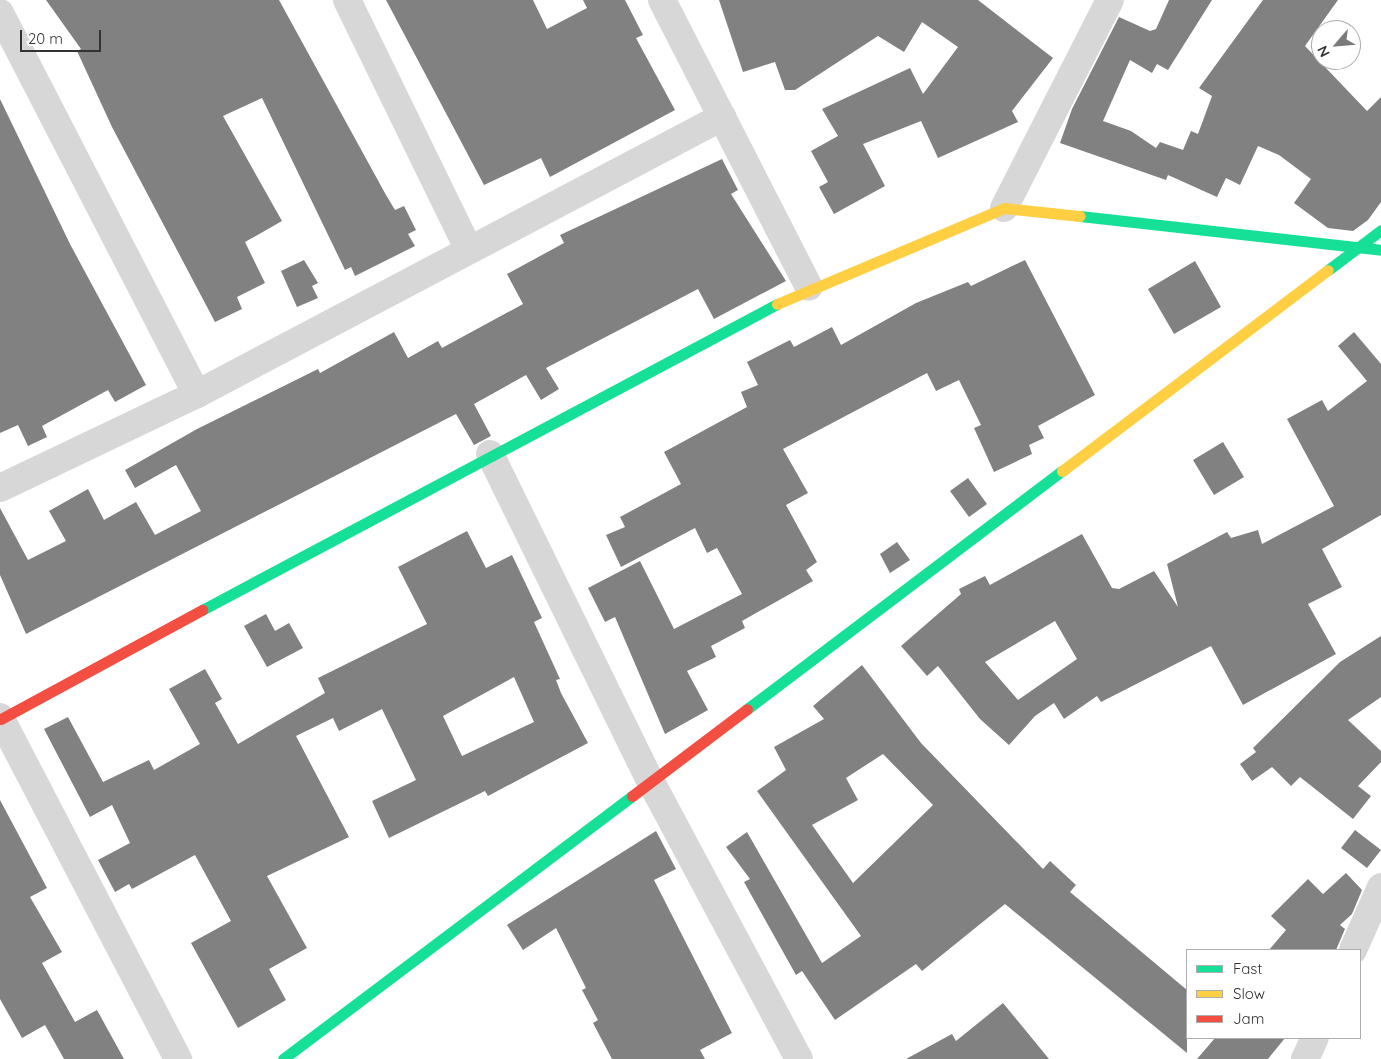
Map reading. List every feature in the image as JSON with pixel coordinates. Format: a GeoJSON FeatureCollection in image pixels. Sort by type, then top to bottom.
{"type":"FeatureCollection","features":[{"type":"Feature","properties":{"kind":"street"},"geometry":{"type":"LineString","coordinates":[[347,0],[469,250]]}},
{"type":"Feature","properties":{"kind":"street"},"geometry":{"type":"LineString","coordinates":[[662,0],[809,287]]}},
{"type":"Feature","properties":{"kind":"street"},"geometry":{"type":"LineString","coordinates":[[1004,208],[1110,0]]}},
{"type":"Feature","properties":{"kind":"street"},"geometry":{"type":"LineString","coordinates":[[0,13],[197,394]]}},
{"type":"Feature","properties":{"kind":"street"},"geometry":{"type":"LineString","coordinates":[[0,488],[197,394],[722,117]]}},
{"type":"Feature","properties":{"kind":"street"},"geometry":{"type":"LineString","coordinates":[[178,1059],[1,718],[490,454],[809,287],[1004,208],[1381,250]]}},
{"type":"Feature","properties":{"kind":"street"},"geometry":{"type":"LineString","coordinates":[[283,1059],[650,780],[1362,247],[1381,230]]}},
{"type":"Feature","properties":{"kind":"street"},"geometry":{"type":"LineString","coordinates":[[490,454],[650,780],[799,1059]]}},
{"type":"Feature","properties":{"kind":"street"},"geometry":{"type":"LineString","coordinates":[[1353,949],[1381,887]]}},
{"type":"Feature","properties":{"kind":"street"},"geometry":{"type":"LineString","coordinates":[[1306,1059],[1315,1039]]}},
{"type":"Feature","properties":{"kind":"building"},"geometry":{"type":"Polygon","coordinates":[[[46,0],[279,0],[395,210],[404,206],[416,230],[408,234],[415,246],[355,276],[351,267],[345,270],[262,98],[223,116],[282,221],[245,242],[265,283],[237,297],[242,309],[215,322],[112,127],[77,51],[81,49],[46,0]]]}},
{"type":"Feature","properties":{"kind":"building"},"geometry":{"type":"Polygon","coordinates":[[[386,0],[533,0],[547,29],[587,8],[583,0],[625,0],[643,35],[636,38],[675,110],[550,177],[541,158],[484,185],[386,0]]]}},
{"type":"Feature","properties":{"kind":"building"},"geometry":{"type":"Polygon","coordinates":[[[719,0],[978,0],[1053,58],[1012,111],[1018,122],[938,158],[921,121],[863,144],[885,186],[834,214],[819,187],[828,182],[811,151],[838,136],[822,109],[910,68],[923,94],[958,47],[922,22],[904,52],[878,36],[795,90],[785,90],[775,62],[743,72],[719,0]]]}},
{"type":"Feature","properties":{"kind":"building"},"geometry":{"type":"Polygon","coordinates":[[[1169,0],[1212,0],[1168,70],[1157,64],[1152,73],[1130,60],[1103,121],[1131,131],[1156,148],[1160,142],[1183,150],[1191,131],[1198,134],[1212,96],[1199,88],[1263,0],[1338,0],[1324,20],[1311,20],[1311,38],[1305,46],[1311,52],[1311,70],[1328,70],[1367,111],[1381,97],[1381,202],[1368,220],[1353,231],[1328,228],[1294,203],[1311,179],[1279,155],[1258,146],[1240,185],[1226,178],[1217,197],[1168,175],[1166,180],[1060,143],[1072,109],[1119,17],[1150,31],[1156,29],[1169,0]]]}},
{"type":"Feature","properties":{"kind":"building"},"geometry":{"type":"Polygon","coordinates":[[[0,99],[70,244],[146,385],[115,402],[108,390],[42,426],[47,437],[28,446],[18,425],[0,433],[0,99]]]}},
{"type":"Feature","properties":{"kind":"building"},"geometry":{"type":"Polygon","coordinates":[[[722,159],[738,190],[731,194],[786,281],[714,319],[698,289],[546,368],[559,389],[541,400],[526,375],[474,404],[491,436],[474,445],[456,414],[26,634],[0,575],[0,508],[28,560],[66,541],[49,511],[88,489],[104,520],[136,502],[155,535],[201,511],[176,465],[135,488],[125,470],[197,429],[318,369],[320,373],[394,332],[408,358],[438,341],[442,348],[523,304],[507,274],[564,243],[560,235],[722,159]]]}},
{"type":"Feature","properties":{"kind":"building"},"geometry":{"type":"Polygon","coordinates":[[[304,260],[318,283],[312,286],[318,298],[297,307],[281,271],[304,260]]]}},
{"type":"Feature","properties":{"kind":"building"},"geometry":{"type":"Polygon","coordinates":[[[1025,260],[1095,395],[1038,426],[1044,438],[1029,445],[1032,454],[994,472],[974,428],[981,425],[959,380],[936,391],[927,373],[783,449],[808,493],[786,505],[817,562],[806,570],[813,581],[742,621],[745,628],[711,646],[716,657],[687,671],[708,710],[665,734],[615,617],[605,622],[588,588],[640,561],[674,629],[742,594],[717,548],[707,553],[695,528],[621,567],[606,535],[625,527],[620,517],[681,484],[664,452],[747,407],[741,392],[758,385],[747,362],[790,340],[794,347],[832,327],[841,345],[916,303],[968,282],[971,286],[1025,260]]]}},
{"type":"Feature","properties":{"kind":"building"},"geometry":{"type":"Polygon","coordinates":[[[1195,261],[1221,307],[1174,334],[1148,289],[1195,261]]]}},
{"type":"Feature","properties":{"kind":"building"},"geometry":{"type":"Polygon","coordinates":[[[1354,332],[1381,364],[1381,515],[1322,549],[1342,587],[1308,604],[1336,654],[1243,705],[1211,646],[1101,702],[1097,696],[1064,719],[1054,703],[1035,716],[1009,745],[980,719],[938,666],[927,676],[901,646],[961,594],[959,589],[985,576],[990,585],[1082,534],[1112,588],[1119,589],[1154,571],[1178,607],[1167,564],[1227,532],[1231,538],[1258,530],[1262,544],[1334,506],[1287,419],[1322,400],[1328,411],[1367,381],[1338,346],[1354,332]],[[1055,621],[985,662],[1018,700],[1077,659],[1055,621]]]}},
{"type":"Feature","properties":{"kind":"building"},"geometry":{"type":"Polygon","coordinates":[[[1223,442],[1244,477],[1214,495],[1193,460],[1223,442]]]}},
{"type":"Feature","properties":{"kind":"building"},"geometry":{"type":"Polygon","coordinates":[[[968,478],[987,504],[969,517],[950,491],[968,478]]]}},
{"type":"Feature","properties":{"kind":"building"},"geometry":{"type":"Polygon","coordinates":[[[467,531],[486,568],[512,555],[542,618],[534,622],[560,679],[556,680],[561,693],[588,743],[488,796],[485,791],[389,838],[372,801],[416,780],[382,709],[339,731],[333,718],[296,736],[349,837],[267,876],[307,948],[269,969],[286,1000],[238,1028],[191,943],[231,921],[195,855],[132,889],[129,884],[115,892],[98,860],[130,843],[112,805],[90,817],[44,729],[68,717],[103,782],[149,760],[154,770],[200,744],[169,689],[205,669],[222,699],[215,703],[238,744],[325,693],[318,678],[427,624],[398,567],[467,531]],[[514,677],[443,716],[462,756],[534,722],[514,677]]]}},
{"type":"Feature","properties":{"kind":"building"},"geometry":{"type":"Polygon","coordinates":[[[897,542],[910,560],[890,573],[880,554],[897,542]]]}},
{"type":"Feature","properties":{"kind":"building"},"geometry":{"type":"Polygon","coordinates":[[[266,614],[275,631],[289,623],[303,648],[267,667],[244,626],[266,614]]]}},
{"type":"Feature","properties":{"kind":"building"},"geometry":{"type":"Polygon","coordinates":[[[1381,636],[1381,697],[1348,720],[1381,751],[1381,762],[1358,786],[1371,796],[1353,819],[1300,777],[1291,786],[1272,767],[1252,781],[1240,764],[1256,752],[1253,748],[1340,662],[1381,636]]]}},
{"type":"Feature","properties":{"kind":"building"},"geometry":{"type":"Polygon","coordinates":[[[862,665],[921,743],[1043,869],[1050,861],[1076,885],[1070,892],[1186,989],[1187,1053],[1005,904],[922,971],[916,964],[835,1020],[802,971],[796,975],[744,882],[750,879],[726,847],[747,832],[822,963],[861,936],[757,791],[786,770],[774,747],[824,719],[813,706],[862,665]],[[883,754],[846,778],[858,800],[812,825],[853,883],[933,805],[883,754]]]}},
{"type":"Feature","properties":{"kind":"building"},"geometry":{"type":"Polygon","coordinates":[[[0,800],[47,888],[30,897],[62,952],[42,963],[75,1022],[97,1010],[124,1059],[64,1059],[45,1025],[22,1038],[0,999],[0,800]]]}},
{"type":"Feature","properties":{"kind":"building"},"geometry":{"type":"Polygon","coordinates":[[[1355,830],[1381,850],[1367,868],[1341,848],[1355,830]]]}},
{"type":"Feature","properties":{"kind":"building"},"geometry":{"type":"Polygon","coordinates":[[[656,831],[676,869],[654,880],[732,1033],[700,1050],[705,1059],[612,1059],[593,1023],[598,1020],[582,990],[586,988],[556,928],[523,950],[507,925],[656,831]]]}},
{"type":"Feature","properties":{"kind":"building"},"geometry":{"type":"Polygon","coordinates":[[[1346,873],[1362,890],[1352,914],[1340,925],[1345,929],[1336,949],[1270,949],[1286,930],[1271,916],[1308,879],[1323,894],[1346,873]]]}},
{"type":"Feature","properties":{"kind":"building"},"geometry":{"type":"Polygon","coordinates":[[[1003,1003],[1049,1059],[906,1059],[952,1034],[956,1041],[1003,1003]]]}},
{"type":"Feature","properties":{"kind":"building"},"geometry":{"type":"Polygon","coordinates":[[[1214,1039],[1284,1039],[1268,1059],[1197,1059],[1214,1039]]]}},
{"type":"Feature","properties":{"kind":"traffic: fast"},"geometry":{"type":"LineString","coordinates":[[1080,216],[1381,250]]}},
{"type":"Feature","properties":{"kind":"traffic: fast"},"geometry":{"type":"LineString","coordinates":[[1328,270],[1381,230]]}},
{"type":"Feature","properties":{"kind":"traffic: fast"},"geometry":{"type":"LineString","coordinates":[[202,610],[777,304]]}},
{"type":"Feature","properties":{"kind":"traffic: fast"},"geometry":{"type":"LineString","coordinates":[[747,709],[1062,471]]}},
{"type":"Feature","properties":{"kind":"traffic: fast"},"geometry":{"type":"LineString","coordinates":[[283,1059],[632,796]]}},
{"type":"Feature","properties":{"kind":"traffic: slow"},"geometry":{"type":"LineString","coordinates":[[777,304],[1004,208],[1080,216]]}},
{"type":"Feature","properties":{"kind":"traffic: slow"},"geometry":{"type":"LineString","coordinates":[[1062,471],[1328,270]]}},
{"type":"Feature","properties":{"kind":"traffic: jam"},"geometry":{"type":"LineString","coordinates":[[1,719],[202,610]]}},
{"type":"Feature","properties":{"kind":"traffic: jam"},"geometry":{"type":"LineString","coordinates":[[632,796],[747,709]]}}]}
